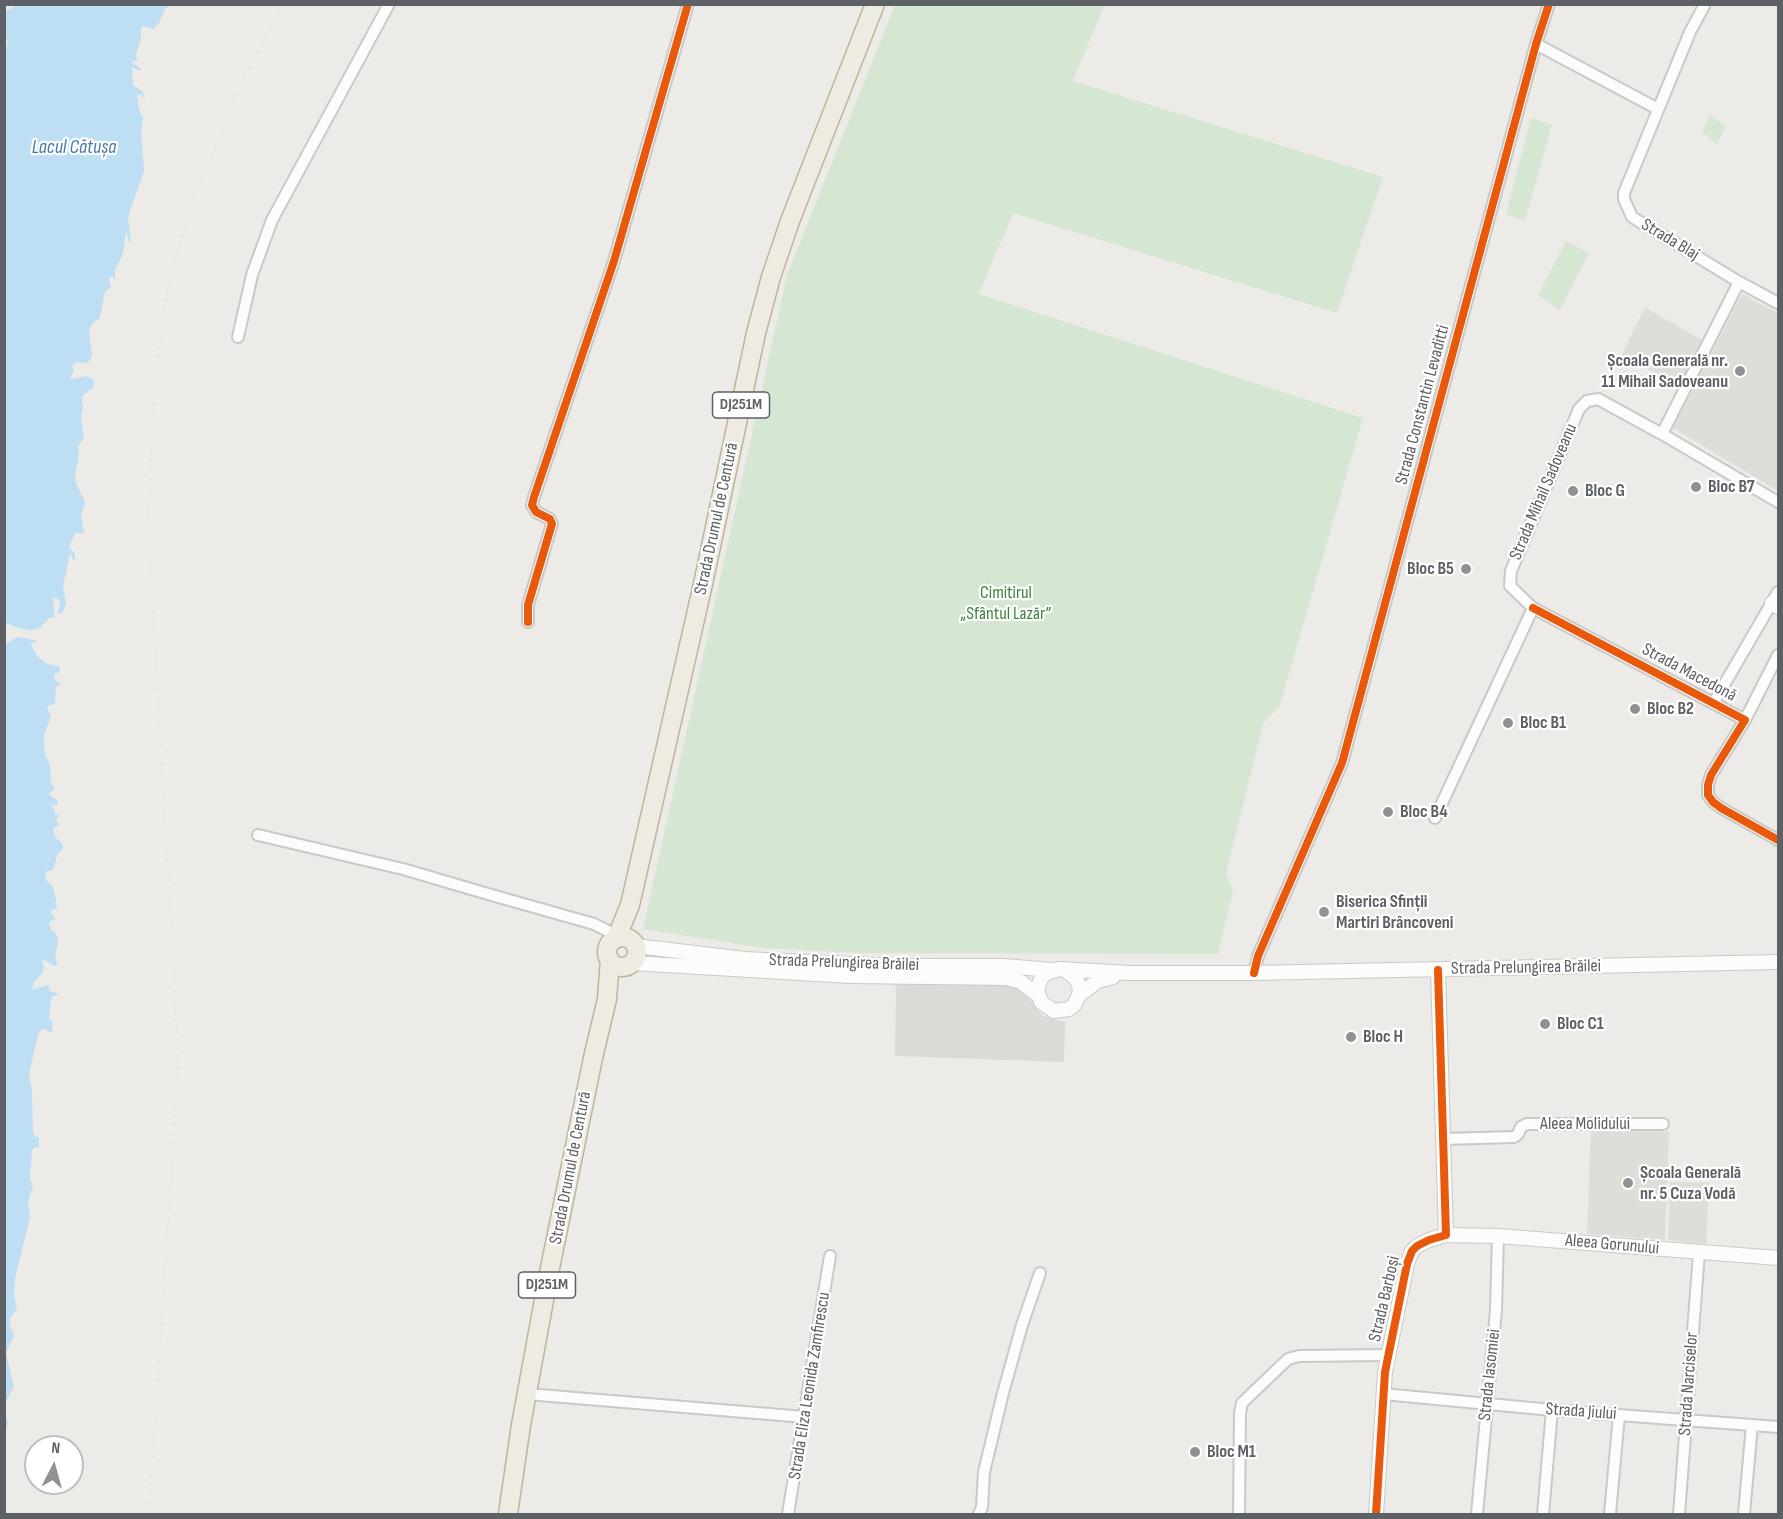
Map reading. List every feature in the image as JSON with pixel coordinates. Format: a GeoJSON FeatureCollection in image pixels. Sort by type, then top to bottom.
{"type":"FeatureCollection","features":[{"type":"Feature","properties":{"kind":"highway","name":"Strada Drumul de Centură"},"geometry":{"type":"LineString","coordinates":[[629,951],[630,905],[706,573],[756,333],[790,221],[875,4]]}},
{"type":"Feature","properties":{"kind":"highway"},"geometry":{"type":"LineString","coordinates":[[609,946],[629,951],[607,999],[610,960],[609,946]]}},
{"type":"Feature","properties":{"kind":"highway","name":"Strada Drumul de Centură"},"geometry":{"type":"LineString","coordinates":[[508,1515],[527,1394],[558,1230],[607,999]]}},
{"type":"Feature","properties":{"kind":"main road","name":"Strada Prelungirea Brăilei"},"geometry":{"type":"LineString","coordinates":[[629,951],[892,966],[1004,966],[1130,973],[1438,970],[1779,962]]}},
{"type":"Feature","properties":{"kind":"main road","name":"Strada Prelungirea Brăilei"},"geometry":{"type":"LineString","coordinates":[[629,951],[850,976],[1006,978],[1021,982],[1038,995]]}},
{"type":"Feature","properties":{"kind":"main road"},"geometry":{"type":"LineString","coordinates":[[1059,970],[1076,978],[1080,989],[1074,1005],[1062,1011],[1054,1011],[1041,1002],[1037,989],[1042,977],[1059,970]]}},
{"type":"Feature","properties":{"kind":"main road"},"geometry":{"type":"LineString","coordinates":[[1438,970],[1446,1235]]}},
{"type":"Feature","properties":{"kind":"main road","name":"Strada Prelungirea Brăilei"},"geometry":{"type":"LineString","coordinates":[[1079,995],[1098,981],[1130,973]]}},
{"type":"Feature","properties":{"kind":"main road","name":"Aleea Gorunului"},"geometry":{"type":"LineString","coordinates":[[1446,1235],[1498,1236],[1779,1258]]}},
{"type":"Feature","properties":{"kind":"main road","name":"Strada Barboși"},"geometry":{"type":"LineString","coordinates":[[1376,1515],[1387,1355],[1407,1264],[1412,1251],[1429,1240],[1446,1235]]}},
{"type":"Feature","properties":{"kind":"street"},"geometry":{"type":"LineString","coordinates":[[238,337],[252,275],[272,220],[389,4]]}},
{"type":"Feature","properties":{"kind":"street"},"geometry":{"type":"LineString","coordinates":[[528,622],[528,604],[552,524],[550,519],[536,512],[532,506],[534,497],[614,261],[688,4]]}},
{"type":"Feature","properties":{"kind":"street","name":"Strada Constantin Levaditti"},"geometry":{"type":"LineString","coordinates":[[1254,973],[1262,946],[1342,763],[1536,44],[1549,4]]}},
{"type":"Feature","properties":{"kind":"street","name":"Strada Blaj"},"geometry":{"type":"LineString","coordinates":[[1705,4],[1690,32],[1624,193],[1626,207],[1632,217],[1739,282],[1779,303]]}},
{"type":"Feature","properties":{"kind":"street"},"geometry":{"type":"LineString","coordinates":[[1536,44],[1658,109]]}},
{"type":"Feature","properties":{"kind":"street"},"geometry":{"type":"LineString","coordinates":[[1662,434],[1739,282]]}},
{"type":"Feature","properties":{"kind":"street","name":"Strada Mihail Sadoveanu"},"geometry":{"type":"LineString","coordinates":[[1533,608],[1510,586],[1511,571],[1579,409],[1587,401],[1598,399],[1779,502]]}},
{"type":"Feature","properties":{"kind":"street","name":"Strada Macedonă"},"geometry":{"type":"LineString","coordinates":[[1714,702],[1776,601]]}},
{"type":"Feature","properties":{"kind":"street"},"geometry":{"type":"LineString","coordinates":[[1435,818],[1533,608]]}},
{"type":"Feature","properties":{"kind":"street","name":"Strada Macedonă"},"geometry":{"type":"LineString","coordinates":[[1533,608],[1745,720]]}},
{"type":"Feature","properties":{"kind":"street","name":"Strada Macedonă"},"geometry":{"type":"LineString","coordinates":[[1779,655],[1745,720],[1711,775],[1708,785],[1708,795],[1713,802],[1779,840]]}},
{"type":"Feature","properties":{"kind":"street"},"geometry":{"type":"LineString","coordinates":[[258,835],[403,869],[594,924],[608,931],[629,951]]}},
{"type":"Feature","properties":{"kind":"street","name":"Aleea Molidului"},"geometry":{"type":"LineString","coordinates":[[1442,1139],[1514,1137],[1521,1126],[1527,1124],[1663,1124]]}},
{"type":"Feature","properties":{"kind":"street","name":"Strada Iasomiei"},"geometry":{"type":"LineString","coordinates":[[1477,1515],[1496,1310],[1498,1236]]}},
{"type":"Feature","properties":{"kind":"street","name":"Strada Narciselor"},"geometry":{"type":"LineString","coordinates":[[1679,1515],[1699,1253]]}},
{"type":"Feature","properties":{"kind":"street","name":"Strada Eliza Leonida Zamfirescu"},"geometry":{"type":"LineString","coordinates":[[788,1515],[830,1256]]}},
{"type":"Feature","properties":{"kind":"street"},"geometry":{"type":"LineString","coordinates":[[979,1515],[982,1507],[984,1472],[1022,1325],[1040,1273]]}},
{"type":"Feature","properties":{"kind":"street"},"geometry":{"type":"LineString","coordinates":[[1239,1515],[1242,1402],[1288,1359],[1299,1356],[1387,1355]]}},
{"type":"Feature","properties":{"kind":"street"},"geometry":{"type":"LineString","coordinates":[[527,1394],[805,1418]]}},
{"type":"Feature","properties":{"kind":"street","name":"Strada Jiului"},"geometry":{"type":"LineString","coordinates":[[1383,1394],[1552,1410],[1779,1427]]}},
{"type":"Feature","properties":{"kind":"street"},"geometry":{"type":"LineString","coordinates":[[1543,1515],[1552,1410]]}},
{"type":"Feature","properties":{"kind":"street"},"geometry":{"type":"LineString","coordinates":[[1610,1515],[1618,1415]]}},
{"type":"Feature","properties":{"kind":"street"},"geometry":{"type":"LineString","coordinates":[[1744,1515],[1752,1425]]}},
{"type":"Feature","properties":{"kind":"shaded area","name":"Școala Generală nr. 11 Mihail Sadoveanu"},"geometry":{"type":"Polygon","coordinates":[[[1742,294],[1778,313],[1778,491],[1673,428],[1742,294]]]}},
{"type":"Feature","properties":{"kind":"shaded area"},"geometry":{"type":"Polygon","coordinates":[[[1645,307],[1703,341],[1681,387],[1622,355],[1645,307]]]}},
{"type":"Feature","properties":{"kind":"shaded area"},"geometry":{"type":"Polygon","coordinates":[[[896,980],[1013,985],[1043,1016],[1065,1022],[1064,1062],[895,1056],[896,980]]]}},
{"type":"Feature","properties":{"kind":"shaded area","name":"Școala Generală nr. 5 Cuza Vodă"},"geometry":{"type":"Polygon","coordinates":[[[1591,1130],[1669,1132],[1665,1240],[1587,1234],[1591,1130]]]}},
{"type":"Feature","properties":{"kind":"shaded area"},"geometry":{"type":"Polygon","coordinates":[[[1670,1182],[1709,1183],[1706,1244],[1668,1240],[1670,1182]]]}},
{"type":"Feature","properties":{"kind":"green space","name":"Cimitirul „Sfântul Lazăr”"},"geometry":{"type":"Polygon","coordinates":[[[895,5],[1104,5],[1073,81],[1383,177],[1337,313],[1013,213],[979,294],[1363,418],[1280,705],[1263,724],[1226,873],[1233,891],[1218,954],[860,953],[763,948],[643,929],[787,275],[895,5]]]}},
{"type":"Feature","properties":{"kind":"green space"},"geometry":{"type":"Polygon","coordinates":[[[1710,115],[1726,126],[1717,144],[1702,132],[1710,115]]]}},
{"type":"Feature","properties":{"kind":"green space"},"geometry":{"type":"Polygon","coordinates":[[[1531,118],[1552,125],[1525,221],[1506,214],[1531,118]]]}},
{"type":"Feature","properties":{"kind":"green space"},"geometry":{"type":"Polygon","coordinates":[[[1566,241],[1589,253],[1560,310],[1538,295],[1566,241]]]}},
{"type":"Feature","properties":{"kind":"water","name":"Lacul Cătușa"},"geometry":{"type":"Polygon","coordinates":[[[15,4],[170,5],[165,9],[154,29],[143,26],[141,28],[141,38],[136,55],[138,60],[131,62],[141,69],[140,71],[132,67],[133,85],[142,91],[145,98],[140,94],[137,95],[143,118],[141,130],[144,171],[128,217],[131,242],[126,232],[123,254],[115,270],[115,280],[113,276],[110,277],[111,287],[105,292],[100,318],[93,323],[89,331],[92,355],[87,363],[76,362],[72,366],[74,371],[70,378],[86,376],[94,380],[93,388],[82,396],[81,417],[84,438],[78,446],[79,455],[75,476],[85,502],[81,516],[84,533],[75,533],[69,547],[75,554],[75,561],[70,553],[63,587],[66,603],[63,612],[58,614],[60,602],[57,598],[53,598],[55,617],[49,618],[40,628],[32,630],[21,629],[4,622],[4,55],[8,42],[5,38],[4,11],[13,8],[15,4]]]}},
{"type":"Feature","properties":{"kind":"water"},"geometry":{"type":"Polygon","coordinates":[[[17,637],[35,640],[38,643],[33,642],[31,645],[37,656],[47,664],[60,668],[60,671],[54,675],[55,680],[61,684],[56,687],[55,703],[49,705],[47,709],[51,716],[44,735],[44,744],[50,765],[51,782],[55,790],[49,795],[58,803],[51,805],[55,814],[59,815],[56,819],[59,825],[53,828],[53,831],[62,843],[63,849],[58,853],[53,870],[45,872],[46,880],[53,887],[56,900],[57,908],[51,913],[56,919],[49,922],[51,931],[54,931],[57,936],[58,944],[55,954],[57,965],[42,961],[44,967],[42,973],[34,983],[32,990],[48,985],[50,991],[59,994],[51,1000],[49,1019],[53,1022],[52,1033],[43,1028],[38,1034],[29,1075],[32,1090],[33,1132],[36,1137],[39,1137],[39,1148],[32,1150],[30,1179],[33,1186],[28,1201],[30,1217],[15,1278],[14,1294],[17,1309],[10,1318],[14,1336],[6,1353],[14,1387],[5,1403],[8,1423],[5,1433],[4,644],[17,637]]]}},
{"type":"Feature","properties":{"kind":"railway"},"geometry":{"type":"LineString","coordinates":[[149,1514],[178,1070],[148,531],[155,375],[167,294],[190,207],[242,83],[281,4]]}},
{"type":"Feature","properties":{"kind":"cycle path"},"geometry":{"type":"LineString","coordinates":[[528,622],[528,605],[552,524],[550,519],[536,512],[532,505],[534,497],[614,261],[688,4]]}},
{"type":"Feature","properties":{"kind":"cycle path"},"geometry":{"type":"LineString","coordinates":[[1254,973],[1258,956],[1342,763],[1536,44],[1549,4]]}},
{"type":"Feature","properties":{"kind":"cycle path"},"geometry":{"type":"LineString","coordinates":[[1533,608],[1745,720],[1711,775],[1708,795],[1721,808],[1778,840]]}},
{"type":"Feature","properties":{"kind":"cycle path"},"geometry":{"type":"LineString","coordinates":[[1376,1514],[1385,1372],[1407,1264],[1412,1251],[1417,1246],[1446,1235],[1438,970]]}},
{"type":"Feature","properties":{"kind":"place","name":"Școala Generală nr. 11 Mihail Sadoveanu"},"geometry":{"type":"Point","coordinates":[1740,371]}},
{"type":"Feature","properties":{"kind":"place","name":"Bloc B7"},"geometry":{"type":"Point","coordinates":[1696,487]}},
{"type":"Feature","properties":{"kind":"place","name":"Bloc G"},"geometry":{"type":"Point","coordinates":[1573,491]}},
{"type":"Feature","properties":{"kind":"place","name":"Bloc B5"},"geometry":{"type":"Point","coordinates":[1466,569]}},
{"type":"Feature","properties":{"kind":"place","name":"Bloc B2"},"geometry":{"type":"Point","coordinates":[1635,709]}},
{"type":"Feature","properties":{"kind":"place","name":"Bloc B1"},"geometry":{"type":"Point","coordinates":[1508,723]}},
{"type":"Feature","properties":{"kind":"place","name":"Bloc B4"},"geometry":{"type":"Point","coordinates":[1388,812]}},
{"type":"Feature","properties":{"kind":"place","name":"Biserica Sfinții Martiri Brâncoveni"},"geometry":{"type":"Point","coordinates":[1324,912]}},
{"type":"Feature","properties":{"kind":"place","name":"Bloc C1"},"geometry":{"type":"Point","coordinates":[1545,1024]}},
{"type":"Feature","properties":{"kind":"place","name":"Bloc H"},"geometry":{"type":"Point","coordinates":[1351,1037]}},
{"type":"Feature","properties":{"kind":"place","name":"Școala Generală nr. 5 Cuza Vodă"},"geometry":{"type":"Point","coordinates":[1628,1183]}},
{"type":"Feature","properties":{"kind":"place","name":"Bloc M1"},"geometry":{"type":"Point","coordinates":[1195,1452]}}]}
